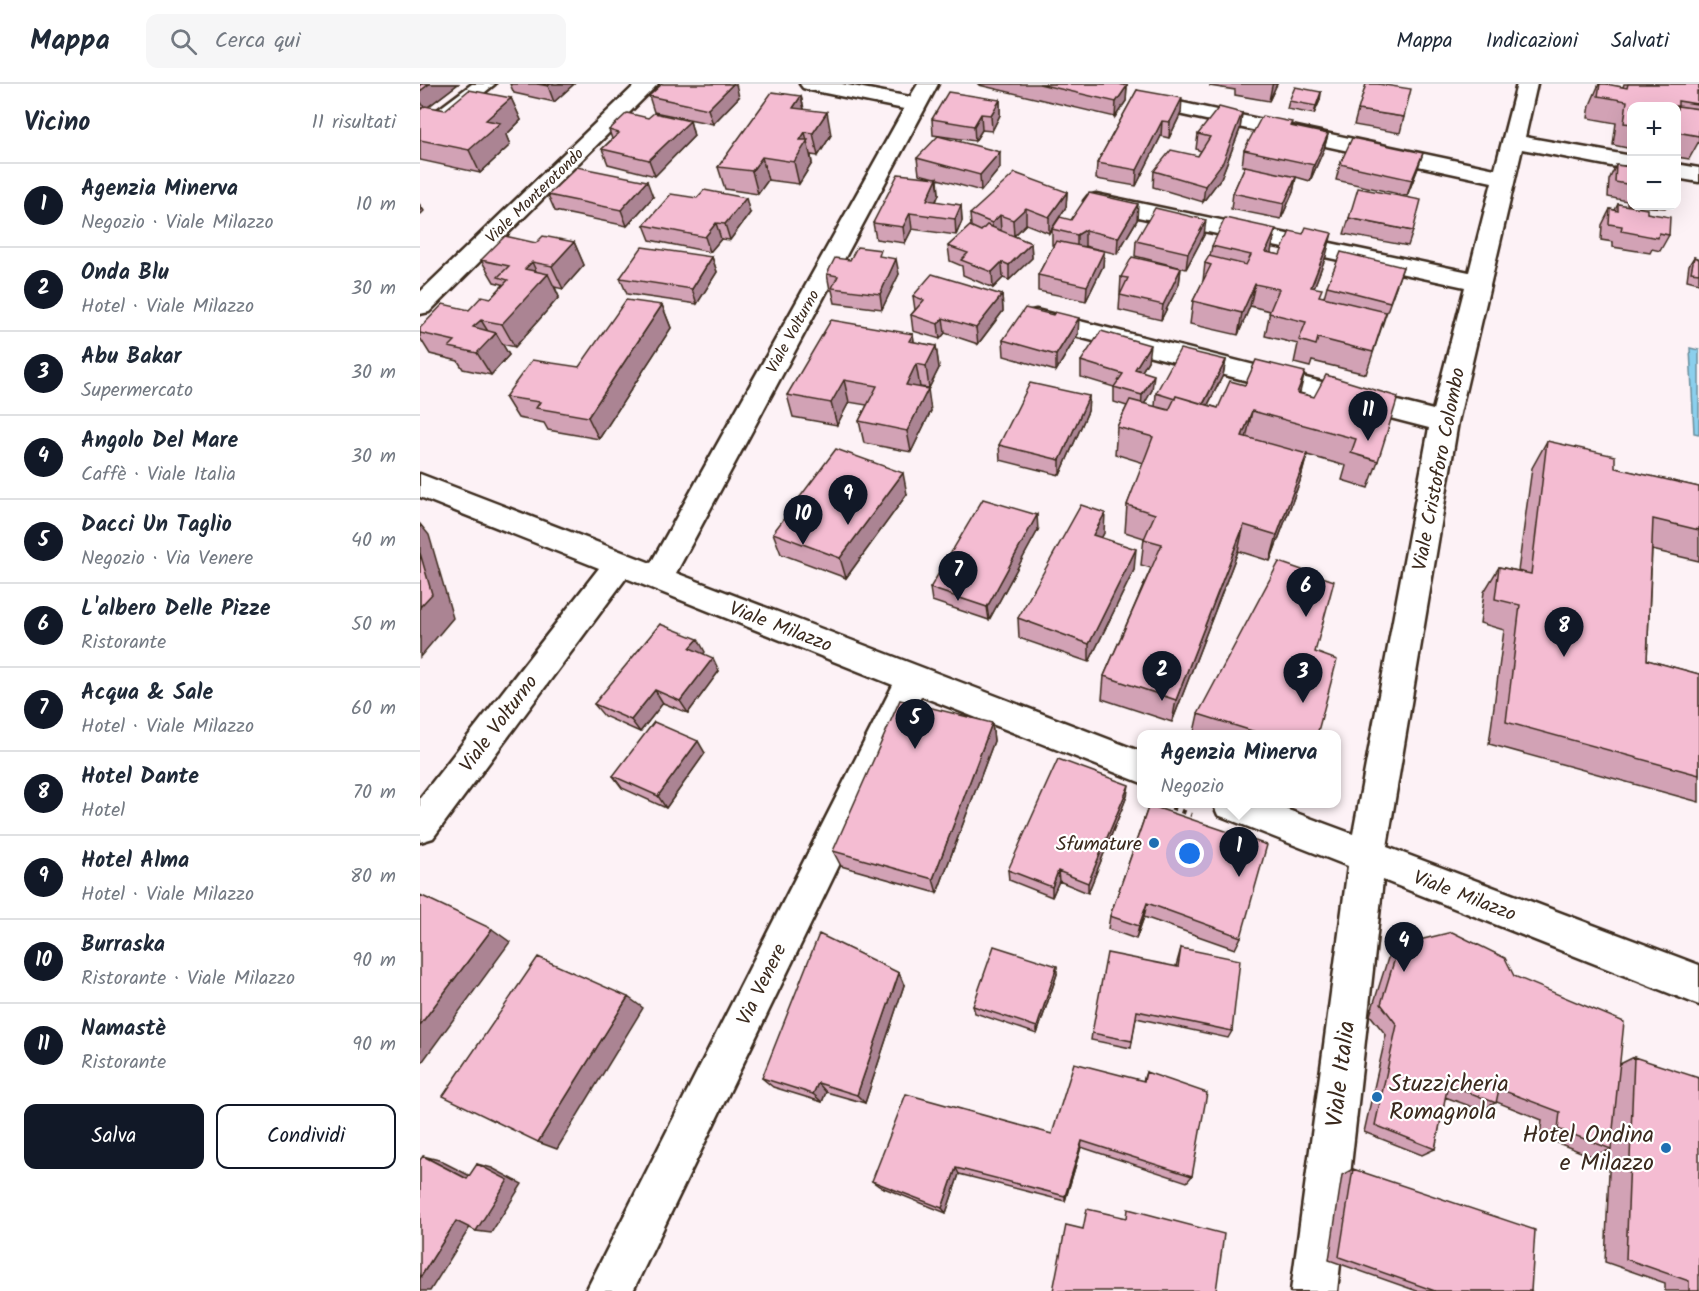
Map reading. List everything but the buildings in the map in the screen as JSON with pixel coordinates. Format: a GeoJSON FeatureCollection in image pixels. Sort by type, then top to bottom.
{"type":"FeatureCollection","features":[{"type":"Feature","properties":{"kind":"street"},"geometry":{"type":"LineString","coordinates":[[420,133],[485,84]]}},
{"type":"Feature","properties":{"kind":"street","name":"Viale Monterotondo"},"geometry":{"type":"LineString","coordinates":[[420,306],[648,84]]}},
{"type":"Feature","properties":{"kind":"street"},"geometry":{"type":"LineString","coordinates":[[810,84],[922,95]]}},
{"type":"Feature","properties":{"kind":"street","name":"Viale Cristoforo Colombo"},"geometry":{"type":"LineString","coordinates":[[1366,857],[1444,422],[1527,84]]}},
{"type":"Feature","properties":{"kind":"street","name":"Viale Volturno"},"geometry":{"type":"LineString","coordinates":[[658,578],[922,95]]}},
{"type":"Feature","properties":{"kind":"street"},"geometry":{"type":"LineString","coordinates":[[1155,103],[1504,178]]}},
{"type":"Feature","properties":{"kind":"street"},"geometry":{"type":"LineString","coordinates":[[1512,141],[1627,162]]}},
{"type":"Feature","properties":{"kind":"street"},"geometry":{"type":"LineString","coordinates":[[1681,172],[1699,175]]}},
{"type":"Feature","properties":{"kind":"street"},"geometry":{"type":"LineString","coordinates":[[1096,201],[1479,282]]}},
{"type":"Feature","properties":{"kind":"street"},"geometry":{"type":"LineString","coordinates":[[1032,317],[1444,422]]}},
{"type":"Feature","properties":{"kind":"street","name":"Viale Milazzo"},"geometry":{"type":"LineString","coordinates":[[420,485],[1137,766]]}},
{"type":"Feature","properties":{"kind":"street","name":"Viale Volturno"},"geometry":{"type":"LineString","coordinates":[[420,826],[620,563]]}},
{"type":"Feature","properties":{"kind":"street","name":"Via Venere"},"geometry":{"type":"LineString","coordinates":[[609,1291],[914,678]]}},
{"type":"Feature","properties":{"kind":"street","name":"Viale Milazzo"},"geometry":{"type":"LineString","coordinates":[[1241,808],[1699,985]]}},
{"type":"Feature","properties":{"kind":"street","name":"Viale Italia"},"geometry":{"type":"LineString","coordinates":[[1314,1291],[1366,857]]}},
{"type":"Feature","properties":{"kind":"water"},"geometry":{"type":"Polygon","coordinates":[[[1690,348],[1699,350],[1699,434],[1694,433],[1690,348]]]}},
{"type":"Feature","properties":{"kind":"place","name":"Namastè"},"geometry":{"type":"Point","coordinates":[1368,441]}},
{"type":"Feature","properties":{"kind":"place","name":"Hotel Alma"},"geometry":{"type":"Point","coordinates":[848,525]}},
{"type":"Feature","properties":{"kind":"place","name":"Burraska"},"geometry":{"type":"Point","coordinates":[803,545]}},
{"type":"Feature","properties":{"kind":"place","name":"Acqua & Sale"},"geometry":{"type":"Point","coordinates":[958,601]}},
{"type":"Feature","properties":{"kind":"place","name":"L'albero Delle Pizze"},"geometry":{"type":"Point","coordinates":[1306,617]}},
{"type":"Feature","properties":{"kind":"place","name":"Hotel Dante"},"geometry":{"type":"Point","coordinates":[1564,657]}},
{"type":"Feature","properties":{"kind":"place","name":"Onda Blu"},"geometry":{"type":"Point","coordinates":[1162,701]}},
{"type":"Feature","properties":{"kind":"place","name":"Abu Bakar"},"geometry":{"type":"Point","coordinates":[1303,703]}},
{"type":"Feature","properties":{"kind":"place","name":"Dacci Un Taglio"},"geometry":{"type":"Point","coordinates":[915,749]}},
{"type":"Feature","properties":{"kind":"place","name":"Sfumature"},"geometry":{"type":"Point","coordinates":[1154,843]}},
{"type":"Feature","properties":{"kind":"place","name":"Agenzia Minerva"},"geometry":{"type":"Point","coordinates":[1239,877]}},
{"type":"Feature","properties":{"kind":"place","name":"Angolo Del Mare"},"geometry":{"type":"Point","coordinates":[1404,972]}},
{"type":"Feature","properties":{"kind":"place","name":"Stuzzicheria Romagnola"},"geometry":{"type":"Point","coordinates":[1377,1097]}},
{"type":"Feature","properties":{"kind":"place","name":"Hotel Ondina e Milazzo"},"geometry":{"type":"Point","coordinates":[1666,1148]}}]}
